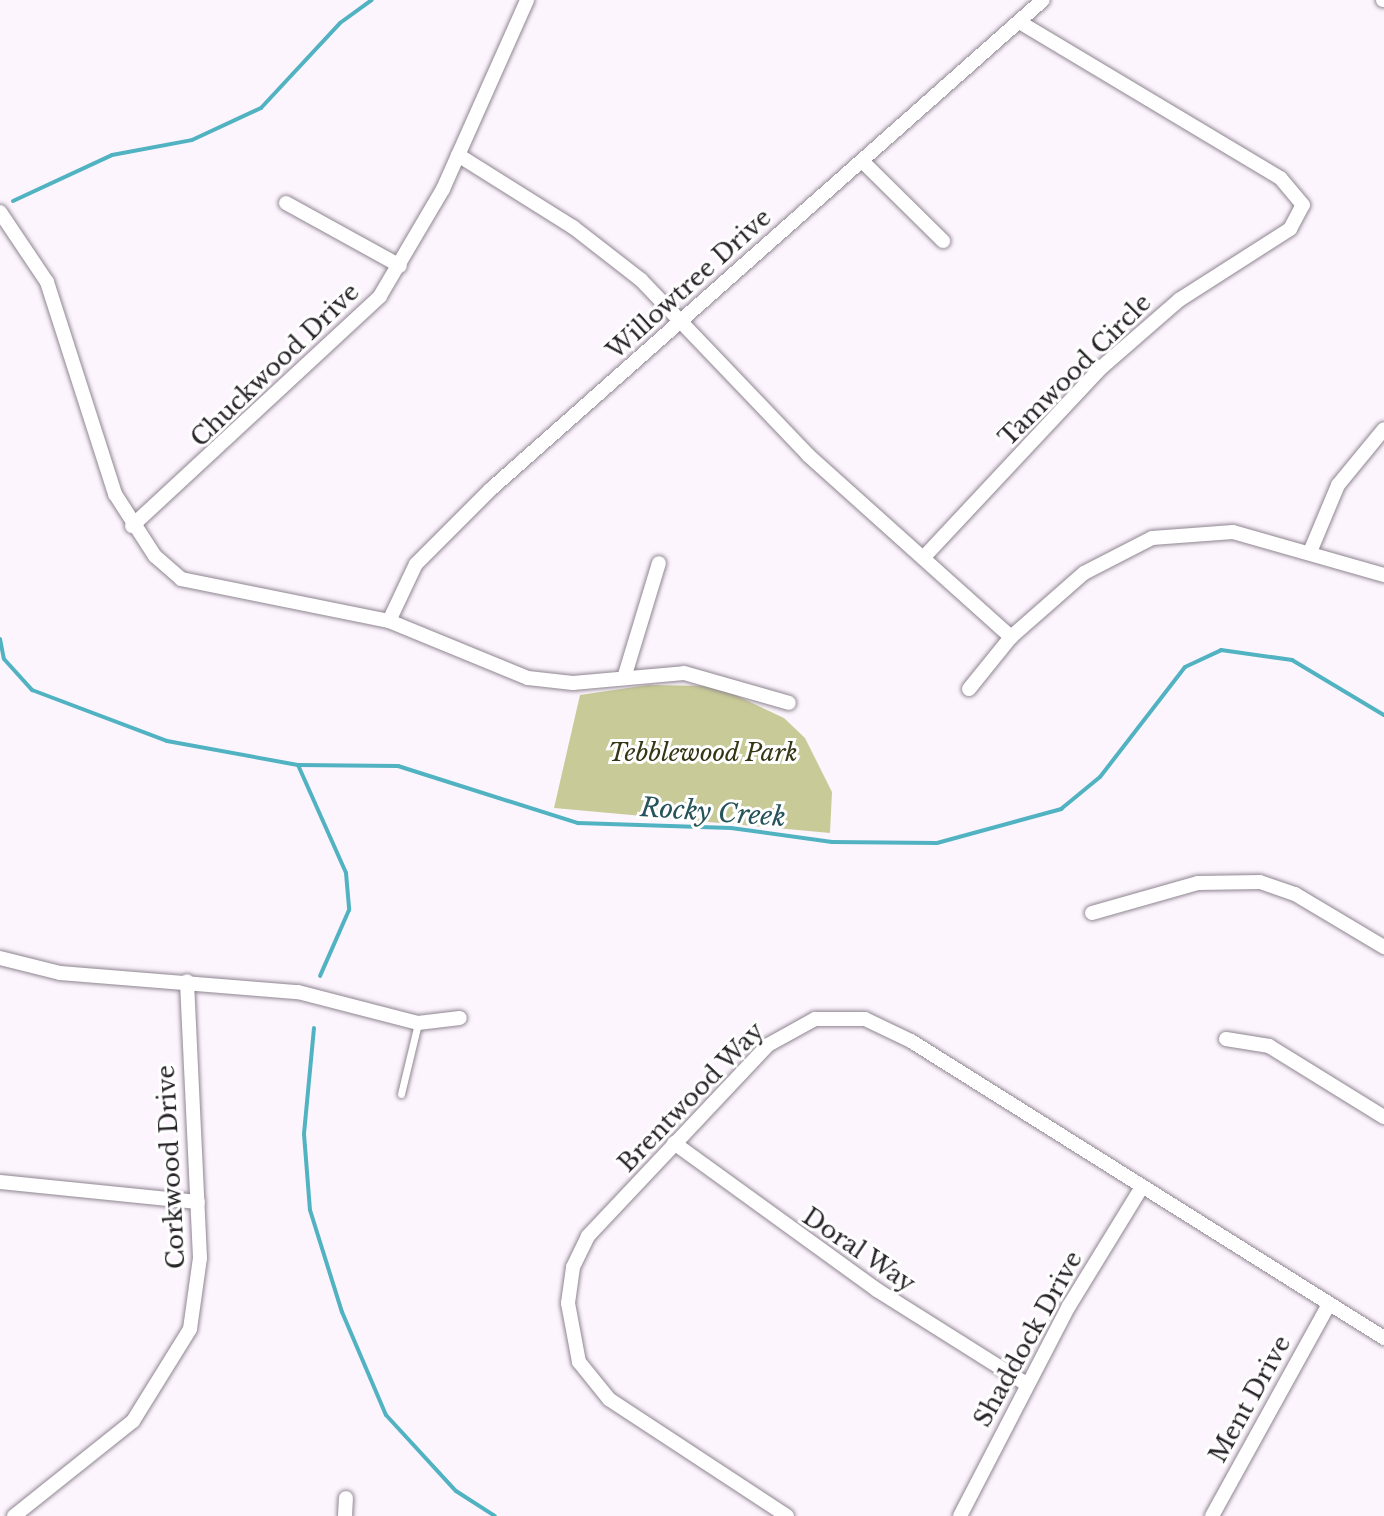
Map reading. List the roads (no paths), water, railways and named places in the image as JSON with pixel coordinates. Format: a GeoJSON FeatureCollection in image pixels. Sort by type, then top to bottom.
{"type":"FeatureCollection","features":[{"type":"Feature","properties":{"kind":"street","name":"Chuckwood Drive"},"geometry":{"type":"LineString","coordinates":[[132,526],[331,349],[400,266],[458,155],[527,0]]}},
{"type":"Feature","properties":{"kind":"street","name":"Willowtree Drive"},"geometry":{"type":"LineString","coordinates":[[389,621],[431,546],[1043,0]]}},
{"type":"Feature","properties":{"kind":"street","name":"Tamwood Circle"},"geometry":{"type":"LineString","coordinates":[[924,557],[1114,356],[1189,292],[1290,229],[1303,205],[1280,178],[1019,22]]}},
{"type":"Feature","properties":{"kind":"street"},"geometry":{"type":"LineString","coordinates":[[458,155],[573,227],[682,320],[808,455],[1011,637]]}},
{"type":"Feature","properties":{"kind":"street"},"geometry":{"type":"LineString","coordinates":[[862,161],[943,241]]}},
{"type":"Feature","properties":{"kind":"street"},"geometry":{"type":"LineString","coordinates":[[286,203],[400,266]]}},
{"type":"Feature","properties":{"kind":"street"},"geometry":{"type":"LineString","coordinates":[[0,212],[47,282],[106,472],[132,526],[167,569],[195,585],[389,621],[528,678],[700,675],[789,703]]}},
{"type":"Feature","properties":{"kind":"street"},"geometry":{"type":"LineString","coordinates":[[1310,552],[1338,485],[1384,429]]}},
{"type":"Feature","properties":{"kind":"street"},"geometry":{"type":"LineString","coordinates":[[969,689],[1011,637],[1084,573],[1152,538],[1216,531],[1310,552],[1384,575]]}},
{"type":"Feature","properties":{"kind":"street"},"geometry":{"type":"LineString","coordinates":[[624,678],[659,563]]}},
{"type":"Feature","properties":{"kind":"street"},"geometry":{"type":"LineString","coordinates":[[1092,913],[1198,883],[1260,882],[1295,894],[1384,947]]}},
{"type":"Feature","properties":{"kind":"street"},"geometry":{"type":"LineString","coordinates":[[0,958],[60,973],[298,992],[418,1023],[460,1018]]}},
{"type":"Feature","properties":{"kind":"street","name":"Corkwood Drive"},"geometry":{"type":"LineString","coordinates":[[14,1516],[122,1432],[173,1367],[195,1312],[198,1202],[187,981]]}},
{"type":"Feature","properties":{"kind":"street","name":"Brentwood Way"},"geometry":{"type":"LineString","coordinates":[[787,1516],[619,1407],[584,1371],[572,1345],[568,1303],[577,1256],[674,1143],[780,1035],[843,1016],[911,1041],[1384,1338]]}},
{"type":"Feature","properties":{"kind":"street"},"geometry":{"type":"LineString","coordinates":[[1226,1039],[1269,1046],[1384,1117]]}},
{"type":"Feature","properties":{"kind":"street","name":"Doral Way"},"geometry":{"type":"LineString","coordinates":[[674,1143],[852,1273],[1026,1384]]}},
{"type":"Feature","properties":{"kind":"street"},"geometry":{"type":"LineString","coordinates":[[0,1182],[198,1202]]}},
{"type":"Feature","properties":{"kind":"street","name":"Shaddock Drive"},"geometry":{"type":"LineString","coordinates":[[960,1516],[1026,1384],[1142,1187]]}},
{"type":"Feature","properties":{"kind":"street","name":"Ment Drive"},"geometry":{"type":"LineString","coordinates":[[1212,1516],[1329,1304]]}},
{"type":"Feature","properties":{"kind":"street"},"geometry":{"type":"LineString","coordinates":[[345,1516],[346,1498]]}},
{"type":"Feature","properties":{"kind":"lane"},"geometry":{"type":"LineString","coordinates":[[401,1094],[418,1023]]}},
{"type":"Feature","properties":{"kind":"waterway"},"geometry":{"type":"LineString","coordinates":[[13,201],[112,155],[192,140],[261,108],[340,23],[372,0]]}},
{"type":"Feature","properties":{"kind":"waterway","name":"Rocky Creek"},"geometry":{"type":"LineString","coordinates":[[0,639],[4,659],[32,690],[167,741],[298,765],[398,766],[578,823],[731,828],[832,842],[937,843],[1061,809],[1100,777],[1185,667],[1221,650],[1292,660],[1384,715]]}},
{"type":"Feature","properties":{"kind":"waterway"},"geometry":{"type":"LineString","coordinates":[[298,765],[346,873],[349,910],[320,976]]}},
{"type":"Feature","properties":{"kind":"waterway"},"geometry":{"type":"LineString","coordinates":[[314,1028],[304,1134],[310,1210],[342,1312],[386,1415],[456,1491],[495,1516]]}},
{"type":"Feature","properties":{"kind":"park label","name":"Tebblewood Park"},"geometry":{"type":"Point","coordinates":[703,753]}}]}
